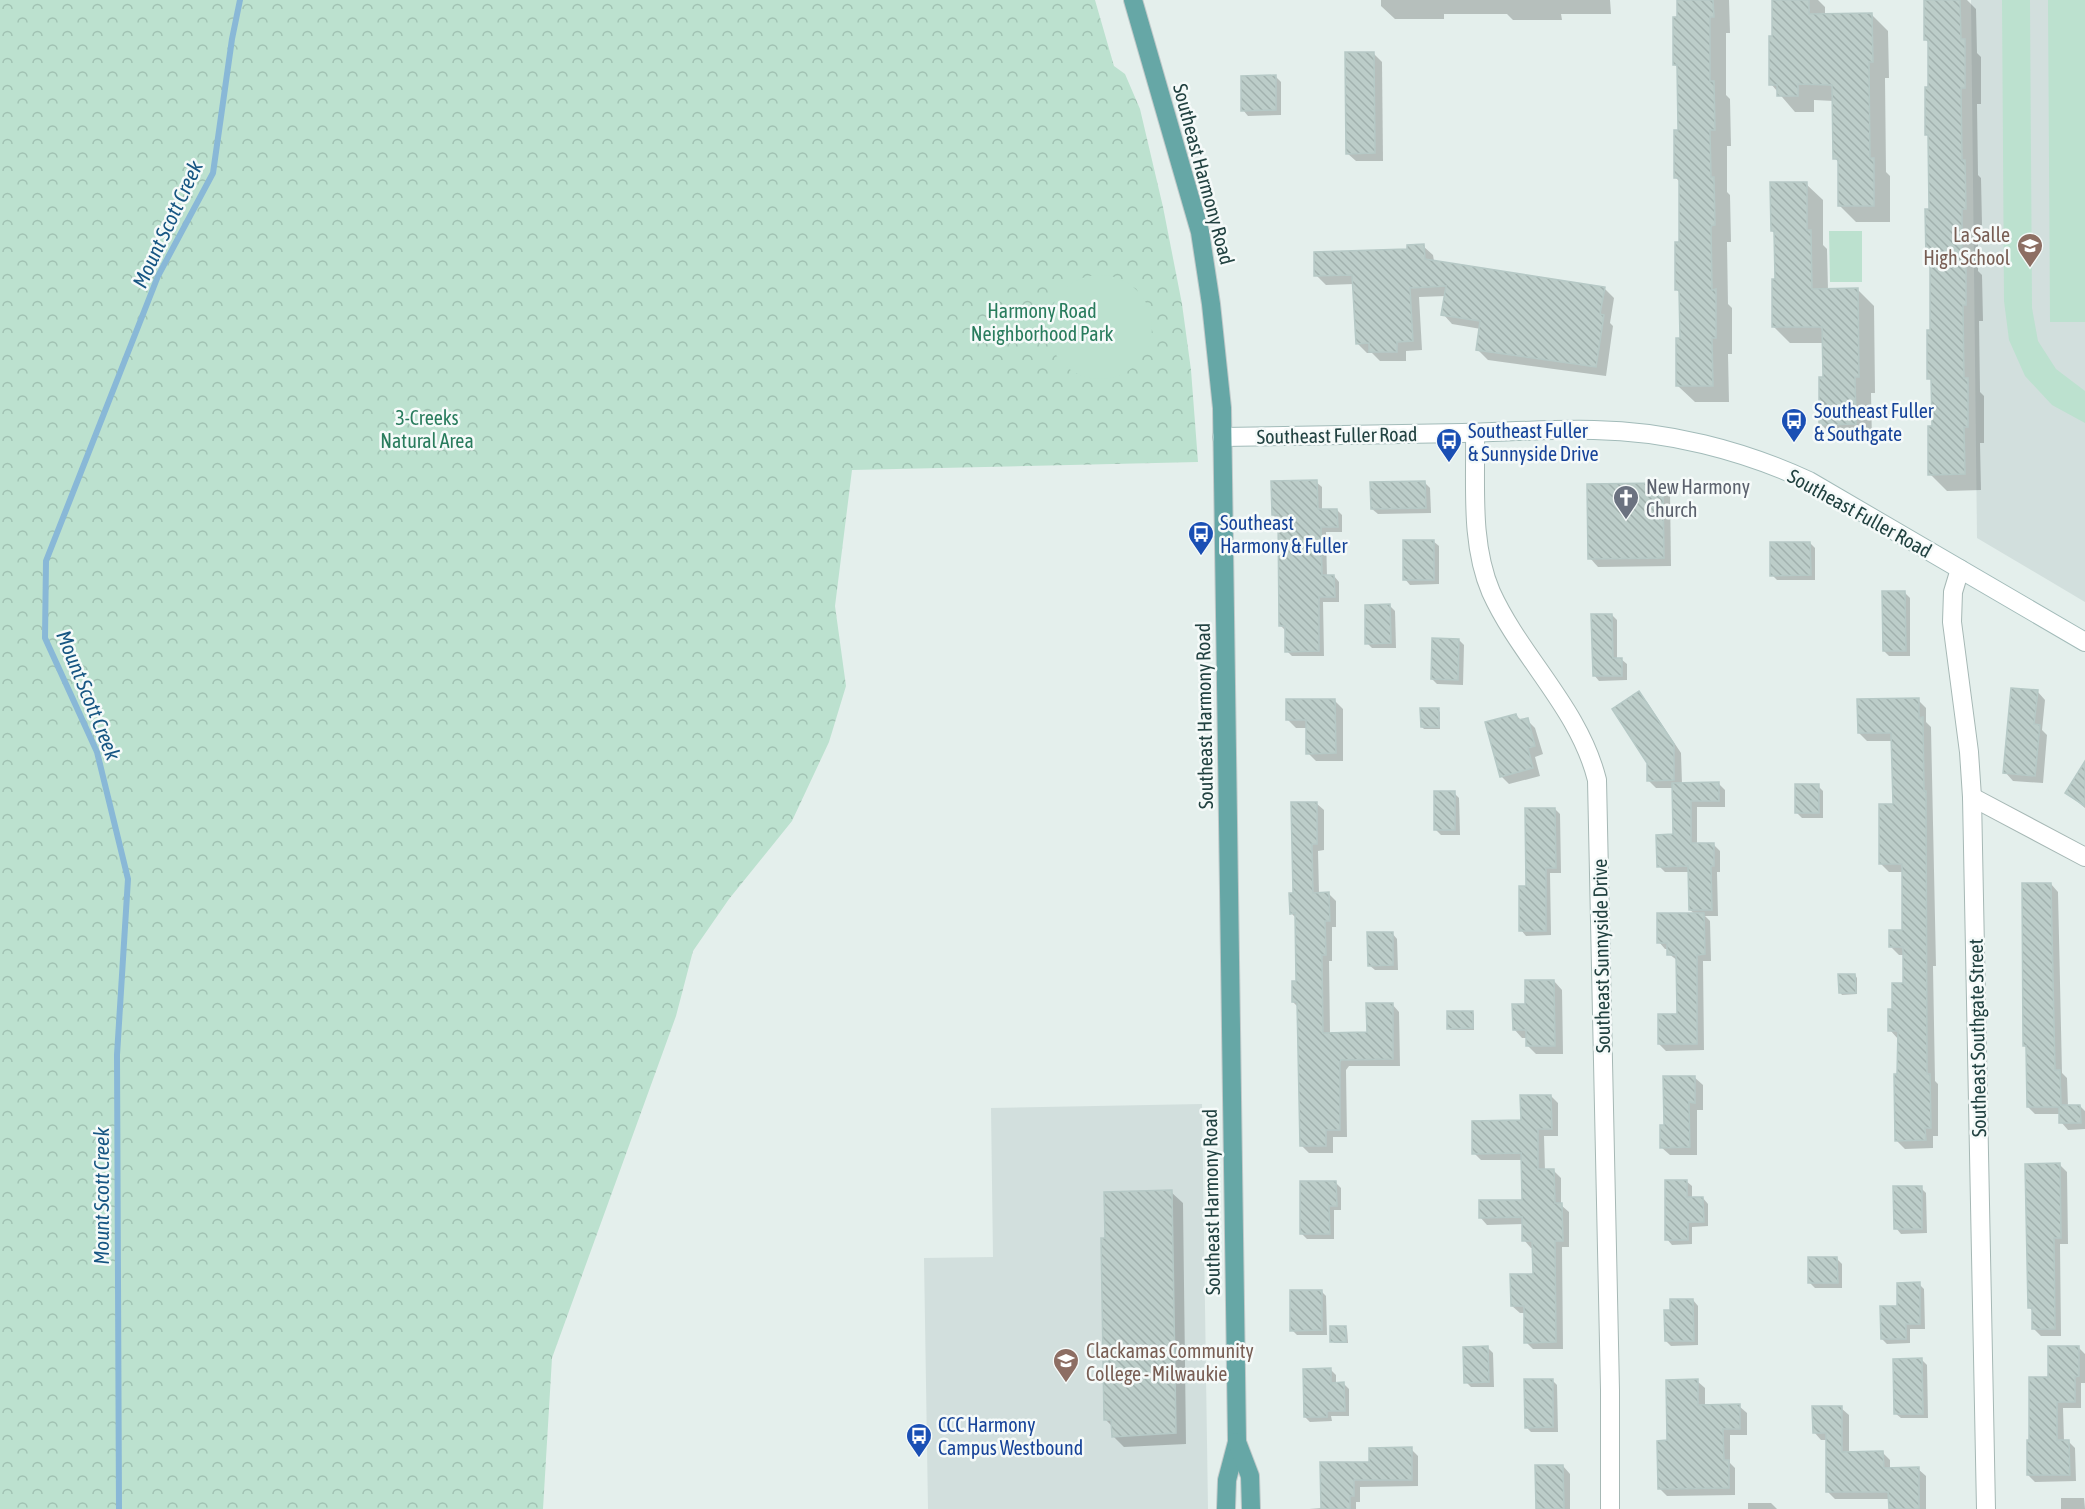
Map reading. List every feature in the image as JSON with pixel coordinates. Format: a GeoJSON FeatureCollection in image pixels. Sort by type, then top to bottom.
{"type":"FeatureCollection","features":[{"type":"Feature","properties":{"kind":"main road","name":"Southeast Harmony Road"},"geometry":{"type":"LineString","coordinates":[[1133,0],[1200,232],[1222,408],[1237,1442],[1227,1480],[1226,1509]]}},
{"type":"Feature","properties":{"kind":"main road","name":"Southeast Harmony Road"},"geometry":{"type":"LineString","coordinates":[[1237,1442],[1250,1476],[1251,1509]]}},
{"type":"Feature","properties":{"kind":"street","name":"Southeast Fuller Road"},"geometry":{"type":"LineString","coordinates":[[1222,437],[1594,430],[1664,436],[1778,466],[1809,481],[2085,642]]}},
{"type":"Feature","properties":{"kind":"street","name":"Southeast Sunnyside Drive"},"geometry":{"type":"LineString","coordinates":[[1475,433],[1476,526],[1491,592],[1507,621],[1571,718],[1589,752],[1597,780],[1610,1390],[1610,1509]]}},
{"type":"Feature","properties":{"kind":"street","name":"Southeast Southgate Street"},"geometry":{"type":"LineString","coordinates":[[1960,569],[1953,592],[1952,622],[1969,752],[1972,798],[1986,1509]]}},
{"type":"Feature","properties":{"kind":"street"},"geometry":{"type":"LineString","coordinates":[[1972,798],[2085,857]]}},
{"type":"Feature","properties":{"kind":"shaded area","name":"La Salle High School"},"geometry":{"type":"Polygon","coordinates":[[[1971,0],[2085,0],[2085,602],[1977,538],[1971,0]]]}},
{"type":"Feature","properties":{"kind":"shaded area","name":"Clackamas Community College - Milwaukie"},"geometry":{"type":"Polygon","coordinates":[[[1202,1104],[1208,1509],[928,1509],[924,1258],[993,1257],[991,1108],[1202,1104]]]}},
{"type":"Feature","properties":{"kind":"green space","name":"3-Creeks Natural Area"},"geometry":{"type":"Polygon","coordinates":[[[0,0],[1095,0],[1114,66],[1125,74],[1140,109],[1163,207],[1182,304],[1191,370],[1198,462],[852,470],[835,606],[846,686],[829,742],[792,821],[729,899],[693,951],[676,1016],[552,1358],[543,1509],[0,1509],[0,0]]]}},
{"type":"Feature","properties":{"kind":"green space"},"geometry":{"type":"Polygon","coordinates":[[[2002,0],[2030,0],[2032,308],[2038,341],[2056,369],[2085,391],[2085,423],[2052,405],[2025,376],[2009,340],[2004,301],[2002,0]]]}},
{"type":"Feature","properties":{"kind":"green space"},"geometry":{"type":"Polygon","coordinates":[[[2048,0],[2085,0],[2085,322],[2050,322],[2048,0]]]}},
{"type":"Feature","properties":{"kind":"green space"},"geometry":{"type":"Polygon","coordinates":[[[1829,231],[1862,231],[1862,282],[1830,282],[1829,231]]]}},
{"type":"Feature","properties":{"kind":"green space"},"geometry":{"type":"Polygon","coordinates":[[[1100,275],[1120,279],[1129,284],[1143,298],[1148,307],[1152,327],[1148,347],[1143,356],[1129,370],[1120,375],[1100,379],[1080,375],[1071,370],[1057,356],[1052,347],[1048,327],[1052,307],[1057,298],[1071,284],[1080,279],[1100,275]]]}},
{"type":"Feature","properties":{"kind":"building"},"geometry":{"type":"Polygon","coordinates":[[[1677,0],[1713,0],[1714,17],[1710,17],[1710,81],[1714,81],[1715,130],[1710,130],[1711,177],[1714,177],[1715,225],[1711,226],[1712,290],[1716,289],[1716,338],[1712,338],[1713,386],[1676,386],[1676,338],[1680,338],[1679,290],[1675,290],[1675,242],[1679,242],[1679,178],[1674,178],[1674,130],[1678,130],[1677,65],[1673,65],[1673,17],[1677,17],[1677,0]]]}},
{"type":"Feature","properties":{"kind":"building"},"geometry":{"type":"Polygon","coordinates":[[[1772,0],[1809,0],[1809,14],[1872,13],[1873,62],[1869,62],[1870,158],[1874,158],[1874,206],[1838,206],[1838,159],[1833,159],[1832,85],[1798,84],[1798,96],[1777,96],[1777,85],[1769,85],[1772,0]]]}},
{"type":"Feature","properties":{"kind":"building"},"geometry":{"type":"Polygon","coordinates":[[[1924,0],[1960,0],[1961,39],[1965,39],[1965,88],[1961,88],[1962,160],[1965,160],[1966,209],[1962,209],[1962,256],[1966,256],[1966,305],[1963,305],[1964,378],[1968,378],[1968,427],[1964,427],[1965,474],[1928,475],[1928,426],[1932,426],[1931,379],[1927,379],[1930,258],[1926,258],[1925,209],[1929,209],[1925,87],[1928,87],[1928,40],[1924,40],[1924,0]]]}},
{"type":"Feature","properties":{"kind":"building"},"geometry":{"type":"Polygon","coordinates":[[[1345,52],[1374,52],[1375,153],[1346,154],[1345,52]]]}},
{"type":"Feature","properties":{"kind":"building"},"geometry":{"type":"Polygon","coordinates":[[[1276,75],[1276,110],[1241,111],[1241,76],[1276,75]]]}},
{"type":"Feature","properties":{"kind":"building"},"geometry":{"type":"Polygon","coordinates":[[[1770,182],[1807,182],[1807,230],[1811,230],[1812,289],[1858,288],[1859,377],[1855,377],[1856,424],[1819,425],[1819,377],[1823,377],[1822,327],[1772,327],[1772,279],[1775,279],[1770,182]]]}},
{"type":"Feature","properties":{"kind":"building"},"geometry":{"type":"Polygon","coordinates":[[[1424,244],[1425,259],[1605,287],[1600,314],[1604,315],[1596,367],[1476,350],[1480,321],[1441,315],[1446,286],[1410,288],[1413,341],[1397,342],[1397,352],[1369,352],[1369,343],[1356,344],[1352,275],[1314,276],[1314,252],[1407,249],[1407,245],[1424,244]]]}},
{"type":"Feature","properties":{"kind":"building"},"geometry":{"type":"Polygon","coordinates":[[[1317,480],[1318,509],[1337,509],[1338,527],[1321,527],[1322,575],[1334,575],[1335,597],[1319,597],[1319,651],[1285,652],[1285,626],[1279,626],[1278,515],[1272,515],[1271,481],[1317,480]]]}},
{"type":"Feature","properties":{"kind":"building"},"geometry":{"type":"Polygon","coordinates":[[[1425,481],[1426,508],[1371,509],[1370,482],[1425,481]]]}},
{"type":"Feature","properties":{"kind":"building","name":"New Harmony Church"},"geometry":{"type":"Polygon","coordinates":[[[1663,483],[1664,558],[1588,559],[1587,484],[1663,483]]]}},
{"type":"Feature","properties":{"kind":"building"},"geometry":{"type":"Polygon","coordinates":[[[1403,540],[1434,540],[1434,580],[1403,580],[1403,540]]]}},
{"type":"Feature","properties":{"kind":"building"},"geometry":{"type":"Polygon","coordinates":[[[1770,542],[1810,542],[1811,575],[1770,576],[1770,542]]]}},
{"type":"Feature","properties":{"kind":"building"},"geometry":{"type":"Polygon","coordinates":[[[1882,591],[1905,591],[1906,651],[1883,651],[1882,591]]]}},
{"type":"Feature","properties":{"kind":"building"},"geometry":{"type":"Polygon","coordinates":[[[1390,604],[1391,643],[1365,644],[1365,605],[1390,604]]]}},
{"type":"Feature","properties":{"kind":"building"},"geometry":{"type":"Polygon","coordinates":[[[1591,614],[1612,614],[1613,658],[1622,658],[1622,676],[1593,676],[1591,614]]]}},
{"type":"Feature","properties":{"kind":"building"},"geometry":{"type":"Polygon","coordinates":[[[1432,638],[1459,639],[1458,680],[1431,679],[1432,638]]]}},
{"type":"Feature","properties":{"kind":"building"},"geometry":{"type":"Polygon","coordinates":[[[2011,688],[2038,690],[2034,724],[2040,725],[2035,776],[2003,773],[2011,688]]]}},
{"type":"Feature","properties":{"kind":"building"},"geometry":{"type":"Polygon","coordinates":[[[1639,691],[1674,744],[1674,780],[1647,781],[1647,763],[1612,709],[1639,691]]]}},
{"type":"Feature","properties":{"kind":"building"},"geometry":{"type":"Polygon","coordinates":[[[1919,698],[1919,718],[1923,717],[1924,791],[1926,791],[1927,1074],[1930,1074],[1931,1128],[1925,1128],[1926,1140],[1895,1141],[1894,1074],[1897,1074],[1898,1031],[1888,1031],[1888,1009],[1892,1009],[1892,983],[1903,983],[1903,947],[1889,947],[1889,930],[1902,930],[1902,864],[1879,864],[1879,804],[1893,804],[1891,733],[1858,733],[1857,699],[1919,698]]]}},
{"type":"Feature","properties":{"kind":"building"},"geometry":{"type":"Polygon","coordinates":[[[1286,699],[1335,699],[1336,753],[1306,754],[1306,720],[1286,720],[1286,699]]]}},
{"type":"Feature","properties":{"kind":"building"},"geometry":{"type":"Polygon","coordinates":[[[1420,708],[1439,708],[1439,727],[1421,727],[1420,708]]]}},
{"type":"Feature","properties":{"kind":"building"},"geometry":{"type":"Polygon","coordinates":[[[1516,714],[1518,720],[1528,718],[1535,746],[1528,748],[1533,768],[1500,777],[1485,722],[1516,714]]]}},
{"type":"Feature","properties":{"kind":"building"},"geometry":{"type":"Polygon","coordinates":[[[2085,761],[2085,806],[2065,793],[2085,761]]]}},
{"type":"Feature","properties":{"kind":"building"},"geometry":{"type":"Polygon","coordinates":[[[1719,782],[1719,801],[1691,801],[1691,843],[1714,843],[1714,866],[1711,866],[1712,910],[1689,910],[1688,866],[1657,867],[1656,835],[1673,834],[1672,783],[1719,782]]]}},
{"type":"Feature","properties":{"kind":"building"},"geometry":{"type":"Polygon","coordinates":[[[1795,784],[1819,784],[1819,813],[1795,813],[1795,784]]]}},
{"type":"Feature","properties":{"kind":"building"},"geometry":{"type":"Polygon","coordinates":[[[1434,791],[1455,791],[1455,830],[1434,830],[1434,791]]]}},
{"type":"Feature","properties":{"kind":"building"},"geometry":{"type":"Polygon","coordinates":[[[1291,802],[1317,802],[1317,844],[1312,844],[1313,893],[1329,892],[1330,921],[1325,921],[1326,955],[1322,955],[1323,1033],[1367,1032],[1366,1003],[1393,1003],[1393,1059],[1341,1060],[1340,1130],[1326,1130],[1326,1146],[1300,1146],[1297,1002],[1292,1002],[1292,981],[1296,981],[1295,913],[1290,914],[1289,893],[1293,893],[1291,802]]]}},
{"type":"Feature","properties":{"kind":"building"},"geometry":{"type":"Polygon","coordinates":[[[1525,808],[1555,808],[1556,868],[1546,868],[1546,931],[1519,931],[1519,886],[1526,886],[1525,808]]]}},
{"type":"Feature","properties":{"kind":"building"},"geometry":{"type":"Polygon","coordinates":[[[2022,883],[2051,883],[2055,1070],[2060,1070],[2061,1105],[2080,1105],[2081,1123],[2059,1123],[2059,1107],[2027,1107],[2026,1046],[2023,1046],[2022,883]]]}},
{"type":"Feature","properties":{"kind":"building"},"geometry":{"type":"Polygon","coordinates":[[[1657,913],[1704,913],[1705,954],[1697,955],[1697,1044],[1658,1044],[1658,1014],[1677,1014],[1676,955],[1667,955],[1667,943],[1657,943],[1657,913]]]}},
{"type":"Feature","properties":{"kind":"building"},"geometry":{"type":"Polygon","coordinates":[[[1367,932],[1393,932],[1393,965],[1368,966],[1367,932]]]}},
{"type":"Feature","properties":{"kind":"building"},"geometry":{"type":"Polygon","coordinates":[[[1838,974],[1855,974],[1856,993],[1839,993],[1838,974]]]}},
{"type":"Feature","properties":{"kind":"building"},"geometry":{"type":"Polygon","coordinates":[[[1525,980],[1554,980],[1555,1046],[1526,1046],[1526,1030],[1513,1030],[1512,1004],[1525,1004],[1525,980]]]}},
{"type":"Feature","properties":{"kind":"building"},"geometry":{"type":"Polygon","coordinates":[[[1447,1011],[1473,1011],[1473,1028],[1447,1029],[1447,1011]]]}},
{"type":"Feature","properties":{"kind":"building"},"geometry":{"type":"Polygon","coordinates":[[[1663,1076],[1695,1076],[1695,1103],[1689,1102],[1690,1147],[1660,1148],[1660,1125],[1664,1125],[1663,1076]]]}},
{"type":"Feature","properties":{"kind":"building"},"geometry":{"type":"Polygon","coordinates":[[[1520,1095],[1551,1095],[1552,1129],[1538,1129],[1538,1169],[1554,1169],[1555,1203],[1562,1203],[1563,1241],[1555,1241],[1556,1342],[1524,1343],[1524,1306],[1511,1306],[1510,1274],[1533,1274],[1532,1241],[1522,1241],[1522,1217],[1479,1218],[1479,1200],[1522,1200],[1521,1153],[1472,1154],[1472,1121],[1521,1120],[1520,1095]]]}},
{"type":"Feature","properties":{"kind":"building"},"geometry":{"type":"Polygon","coordinates":[[[2060,1163],[2061,1238],[2054,1238],[2055,1329],[2032,1329],[2032,1308],[2028,1308],[2025,1164],[2060,1163]]]}},
{"type":"Feature","properties":{"kind":"building"},"geometry":{"type":"Polygon","coordinates":[[[1665,1180],[1687,1180],[1687,1197],[1703,1197],[1704,1222],[1688,1222],[1688,1240],[1665,1240],[1665,1180]]]}},
{"type":"Feature","properties":{"kind":"building"},"geometry":{"type":"Polygon","coordinates":[[[1300,1181],[1336,1181],[1337,1206],[1329,1206],[1330,1234],[1300,1234],[1300,1181]]]}},
{"type":"Feature","properties":{"kind":"building"},"geometry":{"type":"Polygon","coordinates":[[[1893,1186],[1922,1186],[1922,1229],[1894,1229],[1893,1186]]]}},
{"type":"Feature","properties":{"kind":"building"},"geometry":{"type":"Polygon","coordinates":[[[1172,1190],[1176,1433],[1112,1437],[1111,1420],[1104,1420],[1101,1238],[1105,1238],[1104,1192],[1172,1190]]]}},
{"type":"Feature","properties":{"kind":"building"},"geometry":{"type":"Polygon","coordinates":[[[1808,1257],[1837,1257],[1838,1283],[1808,1283],[1808,1257]]]}},
{"type":"Feature","properties":{"kind":"building"},"geometry":{"type":"Polygon","coordinates":[[[1920,1282],[1920,1324],[1906,1324],[1906,1339],[1881,1339],[1880,1306],[1897,1306],[1897,1283],[1920,1282]]]}},
{"type":"Feature","properties":{"kind":"building"},"geometry":{"type":"Polygon","coordinates":[[[1290,1290],[1322,1290],[1322,1330],[1290,1331],[1290,1290]]]}},
{"type":"Feature","properties":{"kind":"building"},"geometry":{"type":"Polygon","coordinates":[[[1670,1299],[1693,1299],[1694,1341],[1665,1341],[1664,1310],[1670,1310],[1670,1299]]]}},
{"type":"Feature","properties":{"kind":"building"},"geometry":{"type":"Polygon","coordinates":[[[1330,1326],[1346,1326],[1346,1342],[1330,1342],[1330,1326]]]}},
{"type":"Feature","properties":{"kind":"building"},"geometry":{"type":"Polygon","coordinates":[[[1488,1346],[1489,1382],[1464,1383],[1463,1347],[1488,1346]]]}},
{"type":"Feature","properties":{"kind":"building"},"geometry":{"type":"Polygon","coordinates":[[[2048,1346],[2079,1346],[2079,1376],[2075,1377],[2075,1402],[2057,1402],[2057,1440],[2069,1440],[2070,1475],[2027,1475],[2029,1377],[2048,1377],[2048,1346]]]}},
{"type":"Feature","properties":{"kind":"building"},"geometry":{"type":"Polygon","coordinates":[[[1922,1358],[1923,1414],[1894,1414],[1893,1359],[1922,1358]]]}},
{"type":"Feature","properties":{"kind":"building"},"geometry":{"type":"Polygon","coordinates":[[[1331,1368],[1331,1383],[1344,1382],[1345,1411],[1327,1411],[1327,1417],[1304,1417],[1303,1369],[1331,1368]]]}},
{"type":"Feature","properties":{"kind":"building"},"geometry":{"type":"Polygon","coordinates":[[[1524,1379],[1553,1379],[1553,1427],[1525,1428],[1524,1379]]]}},
{"type":"Feature","properties":{"kind":"building"},"geometry":{"type":"Polygon","coordinates":[[[1698,1379],[1698,1405],[1740,1404],[1740,1429],[1723,1429],[1724,1460],[1729,1460],[1729,1488],[1658,1489],[1657,1441],[1667,1440],[1666,1380],[1698,1379]]]}},
{"type":"Feature","properties":{"kind":"building"},"geometry":{"type":"Polygon","coordinates":[[[1812,1406],[1842,1406],[1842,1452],[1883,1451],[1884,1468],[1919,1467],[1919,1509],[1889,1509],[1888,1492],[1826,1492],[1826,1433],[1813,1433],[1812,1406]]]}},
{"type":"Feature","properties":{"kind":"building"},"geometry":{"type":"Polygon","coordinates":[[[1412,1447],[1412,1480],[1354,1480],[1354,1496],[1350,1496],[1350,1509],[1321,1509],[1320,1462],[1369,1462],[1369,1448],[1412,1447]]]}},
{"type":"Feature","properties":{"kind":"building"},"geometry":{"type":"Polygon","coordinates":[[[1535,1465],[1563,1465],[1564,1509],[1536,1509],[1535,1465]]]}},
{"type":"Feature","properties":{"kind":"waterway","name":"Mount Scott Creek"},"geometry":{"type":"LineString","coordinates":[[119,1509],[117,1055],[128,879],[97,752],[45,638],[46,561],[158,276],[213,173],[232,39],[240,0]]}},
{"type":"Feature","properties":{"kind":"place","name":"La Salle High School"},"geometry":{"type":"Point","coordinates":[2030,269]}},
{"type":"Feature","properties":{"kind":"place","name":"Southeast Fuller & Southgate"},"geometry":{"type":"Point","coordinates":[1794,444]}},
{"type":"Feature","properties":{"kind":"place","name":"Southeast Fuller & Sunnyside Drive"},"geometry":{"type":"Point","coordinates":[1449,464]}},
{"type":"Feature","properties":{"kind":"place","name":"New Harmony Church"},"geometry":{"type":"Point","coordinates":[1626,521]}},
{"type":"Feature","properties":{"kind":"place","name":"Southeast Harmony & Fuller"},"geometry":{"type":"Point","coordinates":[1201,557]}},
{"type":"Feature","properties":{"kind":"place","name":"Clackamas Community College - Milwaukie"},"geometry":{"type":"Point","coordinates":[1066,1384]}},
{"type":"Feature","properties":{"kind":"place","name":"CCC Harmony Campus Westbound"},"geometry":{"type":"Point","coordinates":[919,1459]}},
{"type":"Feature","properties":{"kind":"park label","name":"Harmony Road Neighborhood Park"},"geometry":{"type":"Point","coordinates":[1042,322]}}]}
